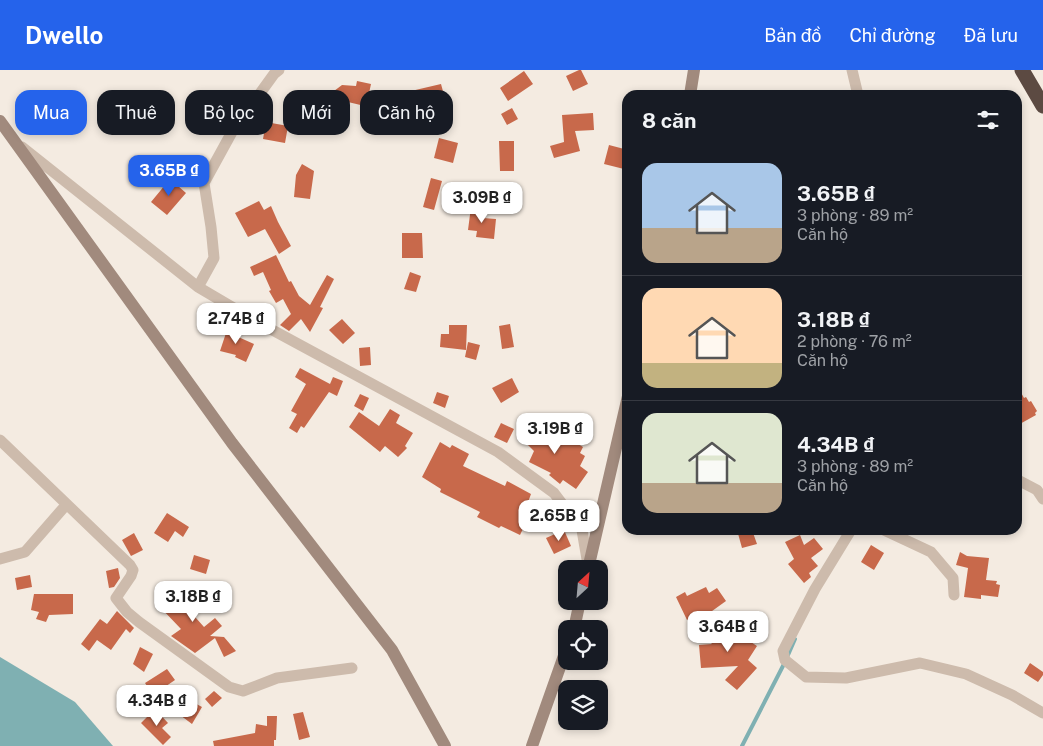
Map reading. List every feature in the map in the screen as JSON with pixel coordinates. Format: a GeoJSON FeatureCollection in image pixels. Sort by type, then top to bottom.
{"type":"FeatureCollection","features":[{"type":"Feature","properties":{"kind":"highway"},"geometry":{"type":"LineString","coordinates":[[1022,70],[1043,106]]}},
{"type":"Feature","properties":{"kind":"street"},"geometry":{"type":"LineString","coordinates":[[198,287],[214,258],[212,227],[204,183],[232,132],[274,74],[279,70]]}},
{"type":"Feature","properties":{"kind":"street"},"geometry":{"type":"LineString","coordinates":[[691,90],[694,70]]}},
{"type":"Feature","properties":{"kind":"street"},"geometry":{"type":"LineString","coordinates":[[852,70],[857,90]]}},
{"type":"Feature","properties":{"kind":"street"},"geometry":{"type":"LineString","coordinates":[[0,122],[232,442],[392,650],[445,746]]}},
{"type":"Feature","properties":{"kind":"street"},"geometry":{"type":"LineString","coordinates":[[14,141],[198,287],[498,452],[554,493],[582,530],[587,560]]}},
{"type":"Feature","properties":{"kind":"street"},"geometry":{"type":"LineString","coordinates":[[590,560],[622,422]]}},
{"type":"Feature","properties":{"kind":"street"},"geometry":{"type":"LineString","coordinates":[[0,440],[117,552],[133,570],[116,598],[127,612],[229,687],[243,691],[277,678],[352,668]]}},
{"type":"Feature","properties":{"kind":"street"},"geometry":{"type":"LineString","coordinates":[[1022,482],[1038,490],[1043,498]]}},
{"type":"Feature","properties":{"kind":"street"},"geometry":{"type":"LineString","coordinates":[[0,559],[25,552],[66,505]]}},
{"type":"Feature","properties":{"kind":"street"},"geometry":{"type":"LineString","coordinates":[[848,535],[815,589],[783,651],[785,660],[806,677],[846,678],[920,663],[966,674],[1012,695],[1043,713]]}},
{"type":"Feature","properties":{"kind":"street"},"geometry":{"type":"LineString","coordinates":[[895,535],[931,552],[953,578],[954,595]]}},
{"type":"Feature","properties":{"kind":"street"},"geometry":{"type":"LineString","coordinates":[[532,746],[559,670]]}},
{"type":"Feature","properties":{"kind":"water"},"geometry":{"type":"Polygon","coordinates":[[[0,657],[75,702],[113,746],[0,746],[0,657]]]}},
{"type":"Feature","properties":{"kind":"building"},"geometry":{"type":"Polygon","coordinates":[[[581,70],[588,84],[573,91],[566,76],[581,70]]]}},
{"type":"Feature","properties":{"kind":"building"},"geometry":{"type":"Polygon","coordinates":[[[524,71],[533,84],[508,101],[500,88],[524,71]]]}},
{"type":"Feature","properties":{"kind":"building"},"geometry":{"type":"Polygon","coordinates":[[[357,81],[371,84],[370,90],[360,90],[360,105],[350,102],[350,90],[335,90],[342,85],[356,86],[357,81]]]}},
{"type":"Feature","properties":{"kind":"building"},"geometry":{"type":"Polygon","coordinates":[[[441,84],[443,90],[415,90],[441,84]]]}},
{"type":"Feature","properties":{"kind":"building"},"geometry":{"type":"Polygon","coordinates":[[[512,108],[518,119],[507,125],[501,114],[512,108]]]}},
{"type":"Feature","properties":{"kind":"building"},"geometry":{"type":"Polygon","coordinates":[[[593,113],[594,130],[575,131],[580,151],[554,158],[550,146],[564,142],[562,115],[593,113]]]}},
{"type":"Feature","properties":{"kind":"building"},"geometry":{"type":"Polygon","coordinates":[[[273,123],[283,125],[283,135],[286,135],[285,143],[263,139],[264,135],[273,135],[273,123]]]}},
{"type":"Feature","properties":{"kind":"building"},"geometry":{"type":"Polygon","coordinates":[[[439,138],[458,143],[453,163],[434,158],[439,138]]]}},
{"type":"Feature","properties":{"kind":"building"},"geometry":{"type":"Polygon","coordinates":[[[499,141],[514,141],[514,171],[500,171],[499,141]]]}},
{"type":"Feature","properties":{"kind":"building"},"geometry":{"type":"Polygon","coordinates":[[[609,145],[622,148],[622,168],[604,164],[609,145]]]}},
{"type":"Feature","properties":{"kind":"building"},"geometry":{"type":"Polygon","coordinates":[[[302,164],[314,171],[310,199],[294,197],[296,175],[302,164]]]}},
{"type":"Feature","properties":{"kind":"building"},"geometry":{"type":"Polygon","coordinates":[[[431,178],[442,181],[434,210],[423,207],[431,178]]]}},
{"type":"Feature","properties":{"kind":"building"},"geometry":{"type":"Polygon","coordinates":[[[170,179],[186,193],[167,215],[151,202],[170,179]]]}},
{"type":"Feature","properties":{"kind":"building"},"geometry":{"type":"Polygon","coordinates":[[[259,201],[264,210],[271,206],[291,246],[279,254],[265,229],[248,237],[235,213],[259,201]]]}},
{"type":"Feature","properties":{"kind":"building"},"geometry":{"type":"Polygon","coordinates":[[[471,207],[484,209],[483,218],[496,219],[494,239],[476,237],[477,231],[468,230],[471,207]]]}},
{"type":"Feature","properties":{"kind":"building"},"geometry":{"type":"Polygon","coordinates":[[[402,233],[422,233],[423,258],[402,258],[402,233]]]}},
{"type":"Feature","properties":{"kind":"building"},"geometry":{"type":"Polygon","coordinates":[[[276,255],[289,282],[291,281],[299,296],[310,305],[327,275],[334,279],[320,307],[323,308],[310,332],[301,319],[289,331],[280,325],[291,314],[283,299],[276,303],[269,291],[271,290],[263,272],[254,276],[250,267],[276,255]]]}},
{"type":"Feature","properties":{"kind":"building"},"geometry":{"type":"Polygon","coordinates":[[[410,272],[421,276],[416,292],[404,289],[410,272]]]}},
{"type":"Feature","properties":{"kind":"building"},"geometry":{"type":"Polygon","coordinates":[[[342,319],[355,333],[343,344],[329,330],[342,319]]]}},
{"type":"Feature","properties":{"kind":"building"},"geometry":{"type":"Polygon","coordinates":[[[510,324],[514,347],[502,349],[499,326],[510,324]]]}},
{"type":"Feature","properties":{"kind":"building"},"geometry":{"type":"Polygon","coordinates":[[[449,325],[467,325],[466,350],[440,347],[441,334],[449,334],[449,325]]]}},
{"type":"Feature","properties":{"kind":"building"},"geometry":{"type":"Polygon","coordinates":[[[228,327],[237,331],[236,336],[254,344],[246,362],[235,357],[236,355],[220,351],[228,327]]]}},
{"type":"Feature","properties":{"kind":"building"},"geometry":{"type":"Polygon","coordinates":[[[468,342],[480,345],[476,360],[465,357],[468,342]]]}},
{"type":"Feature","properties":{"kind":"building"},"geometry":{"type":"Polygon","coordinates":[[[370,347],[371,365],[360,366],[359,348],[370,347]]]}},
{"type":"Feature","properties":{"kind":"building"},"geometry":{"type":"Polygon","coordinates":[[[300,368],[330,384],[333,377],[343,381],[337,396],[329,392],[304,428],[301,426],[297,433],[289,428],[297,414],[291,411],[306,384],[295,377],[300,368]]]}},
{"type":"Feature","properties":{"kind":"building"},"geometry":{"type":"Polygon","coordinates":[[[512,378],[519,392],[501,403],[492,388],[512,378]]]}},
{"type":"Feature","properties":{"kind":"building"},"geometry":{"type":"Polygon","coordinates":[[[437,392],[449,396],[445,408],[433,403],[437,392]]]}},
{"type":"Feature","properties":{"kind":"building"},"geometry":{"type":"Polygon","coordinates":[[[360,394],[369,398],[363,411],[354,406],[360,394]]]}},
{"type":"Feature","properties":{"kind":"building"},"geometry":{"type":"Polygon","coordinates":[[[1022,394],[1029,402],[1031,401],[1037,411],[1036,415],[1022,423],[1022,394]]]}},
{"type":"Feature","properties":{"kind":"building"},"geometry":{"type":"Polygon","coordinates":[[[390,409],[400,415],[396,423],[413,433],[405,446],[407,448],[398,457],[385,446],[380,452],[349,427],[359,412],[379,426],[390,409]]]}},
{"type":"Feature","properties":{"kind":"building"},"geometry":{"type":"Polygon","coordinates":[[[534,420],[565,443],[568,438],[583,447],[580,453],[585,456],[580,466],[588,472],[576,489],[563,480],[560,484],[549,475],[551,473],[529,462],[534,451],[520,437],[534,420]]]}},
{"type":"Feature","properties":{"kind":"building"},"geometry":{"type":"Polygon","coordinates":[[[501,423],[514,429],[507,443],[494,437],[501,423]]]}},
{"type":"Feature","properties":{"kind":"building"},"geometry":{"type":"Polygon","coordinates":[[[440,442],[450,448],[452,445],[469,454],[463,466],[505,486],[507,481],[531,494],[527,505],[533,508],[520,535],[501,526],[499,528],[477,517],[480,512],[440,492],[441,489],[422,477],[440,442]]]}},
{"type":"Feature","properties":{"kind":"building"},"geometry":{"type":"Polygon","coordinates":[[[167,513],[189,527],[183,537],[175,531],[168,542],[154,533],[167,513]]]}},
{"type":"Feature","properties":{"kind":"building"},"geometry":{"type":"Polygon","coordinates":[[[564,530],[571,546],[554,554],[546,538],[564,530]]]}},
{"type":"Feature","properties":{"kind":"building"},"geometry":{"type":"Polygon","coordinates":[[[134,533],[143,550],[131,556],[122,540],[134,533]]]}},
{"type":"Feature","properties":{"kind":"building"},"geometry":{"type":"Polygon","coordinates":[[[738,535],[754,535],[757,544],[742,548],[738,535]]]}},
{"type":"Feature","properties":{"kind":"building"},"geometry":{"type":"Polygon","coordinates":[[[800,535],[804,545],[814,538],[823,549],[811,558],[818,566],[809,573],[811,577],[804,583],[788,564],[794,559],[785,542],[800,535]]]}},
{"type":"Feature","properties":{"kind":"building"},"geometry":{"type":"Polygon","coordinates":[[[871,545],[884,553],[874,570],[861,562],[871,545]]]}},
{"type":"Feature","properties":{"kind":"building"},"geometry":{"type":"Polygon","coordinates":[[[960,552],[967,556],[989,558],[986,580],[997,581],[996,584],[1000,585],[998,597],[981,595],[981,599],[964,597],[968,568],[956,565],[960,552]]]}},
{"type":"Feature","properties":{"kind":"building"},"geometry":{"type":"Polygon","coordinates":[[[194,555],[210,560],[206,574],[190,569],[194,555]]]}},
{"type":"Feature","properties":{"kind":"building"},"geometry":{"type":"Polygon","coordinates":[[[118,568],[120,578],[114,587],[109,588],[106,571],[118,568]]]}},
{"type":"Feature","properties":{"kind":"building"},"geometry":{"type":"Polygon","coordinates":[[[30,575],[32,587],[17,590],[15,578],[30,575]]]}},
{"type":"Feature","properties":{"kind":"building"},"geometry":{"type":"Polygon","coordinates":[[[186,583],[199,599],[188,609],[204,627],[215,618],[222,626],[210,636],[224,637],[236,651],[224,657],[215,638],[195,653],[171,636],[181,629],[160,607],[186,583]]]}},
{"type":"Feature","properties":{"kind":"building"},"geometry":{"type":"Polygon","coordinates":[[[706,587],[709,593],[717,588],[726,601],[694,624],[689,619],[687,620],[676,597],[685,592],[687,596],[706,587]]]}},
{"type":"Feature","properties":{"kind":"building"},"geometry":{"type":"Polygon","coordinates":[[[34,594],[73,594],[73,614],[49,615],[46,622],[36,619],[39,612],[31,610],[34,594]]]}},
{"type":"Feature","properties":{"kind":"building"},"geometry":{"type":"Polygon","coordinates":[[[117,611],[134,628],[130,633],[126,629],[111,650],[97,640],[89,651],[81,644],[100,619],[107,624],[117,611]]]}},
{"type":"Feature","properties":{"kind":"building"},"geometry":{"type":"Polygon","coordinates":[[[736,626],[737,633],[757,646],[748,660],[757,668],[737,690],[725,680],[738,666],[701,668],[699,645],[712,644],[697,628],[736,626]]]}},
{"type":"Feature","properties":{"kind":"building"},"geometry":{"type":"Polygon","coordinates":[[[140,647],[153,654],[144,672],[133,664],[140,647]]]}},
{"type":"Feature","properties":{"kind":"building"},"geometry":{"type":"Polygon","coordinates":[[[1030,663],[1043,672],[1038,682],[1024,673],[1030,663]]]}},
{"type":"Feature","properties":{"kind":"building"},"geometry":{"type":"Polygon","coordinates":[[[167,669],[175,680],[153,695],[145,683],[167,669]]]}},
{"type":"Feature","properties":{"kind":"building"},"geometry":{"type":"Polygon","coordinates":[[[214,691],[222,698],[212,707],[205,699],[214,691]]]}},
{"type":"Feature","properties":{"kind":"building"},"geometry":{"type":"Polygon","coordinates":[[[191,701],[202,707],[192,724],[180,715],[191,701]]]}},
{"type":"Feature","properties":{"kind":"building"},"geometry":{"type":"Polygon","coordinates":[[[155,709],[168,723],[162,728],[171,737],[163,745],[141,723],[155,709]]]}},
{"type":"Feature","properties":{"kind":"building"},"geometry":{"type":"Polygon","coordinates":[[[303,712],[310,737],[299,740],[293,714],[303,712]]]}},
{"type":"Feature","properties":{"kind":"building"},"geometry":{"type":"Polygon","coordinates":[[[267,716],[277,716],[274,746],[214,746],[213,741],[255,733],[256,724],[267,726],[267,716]]]}},
{"type":"Feature","properties":{"kind":"waterway"},"geometry":{"type":"LineString","coordinates":[[788,655],[795,639]]}},
{"type":"Feature","properties":{"kind":"waterway"},"geometry":{"type":"LineString","coordinates":[[742,746],[785,662]]}}]}
